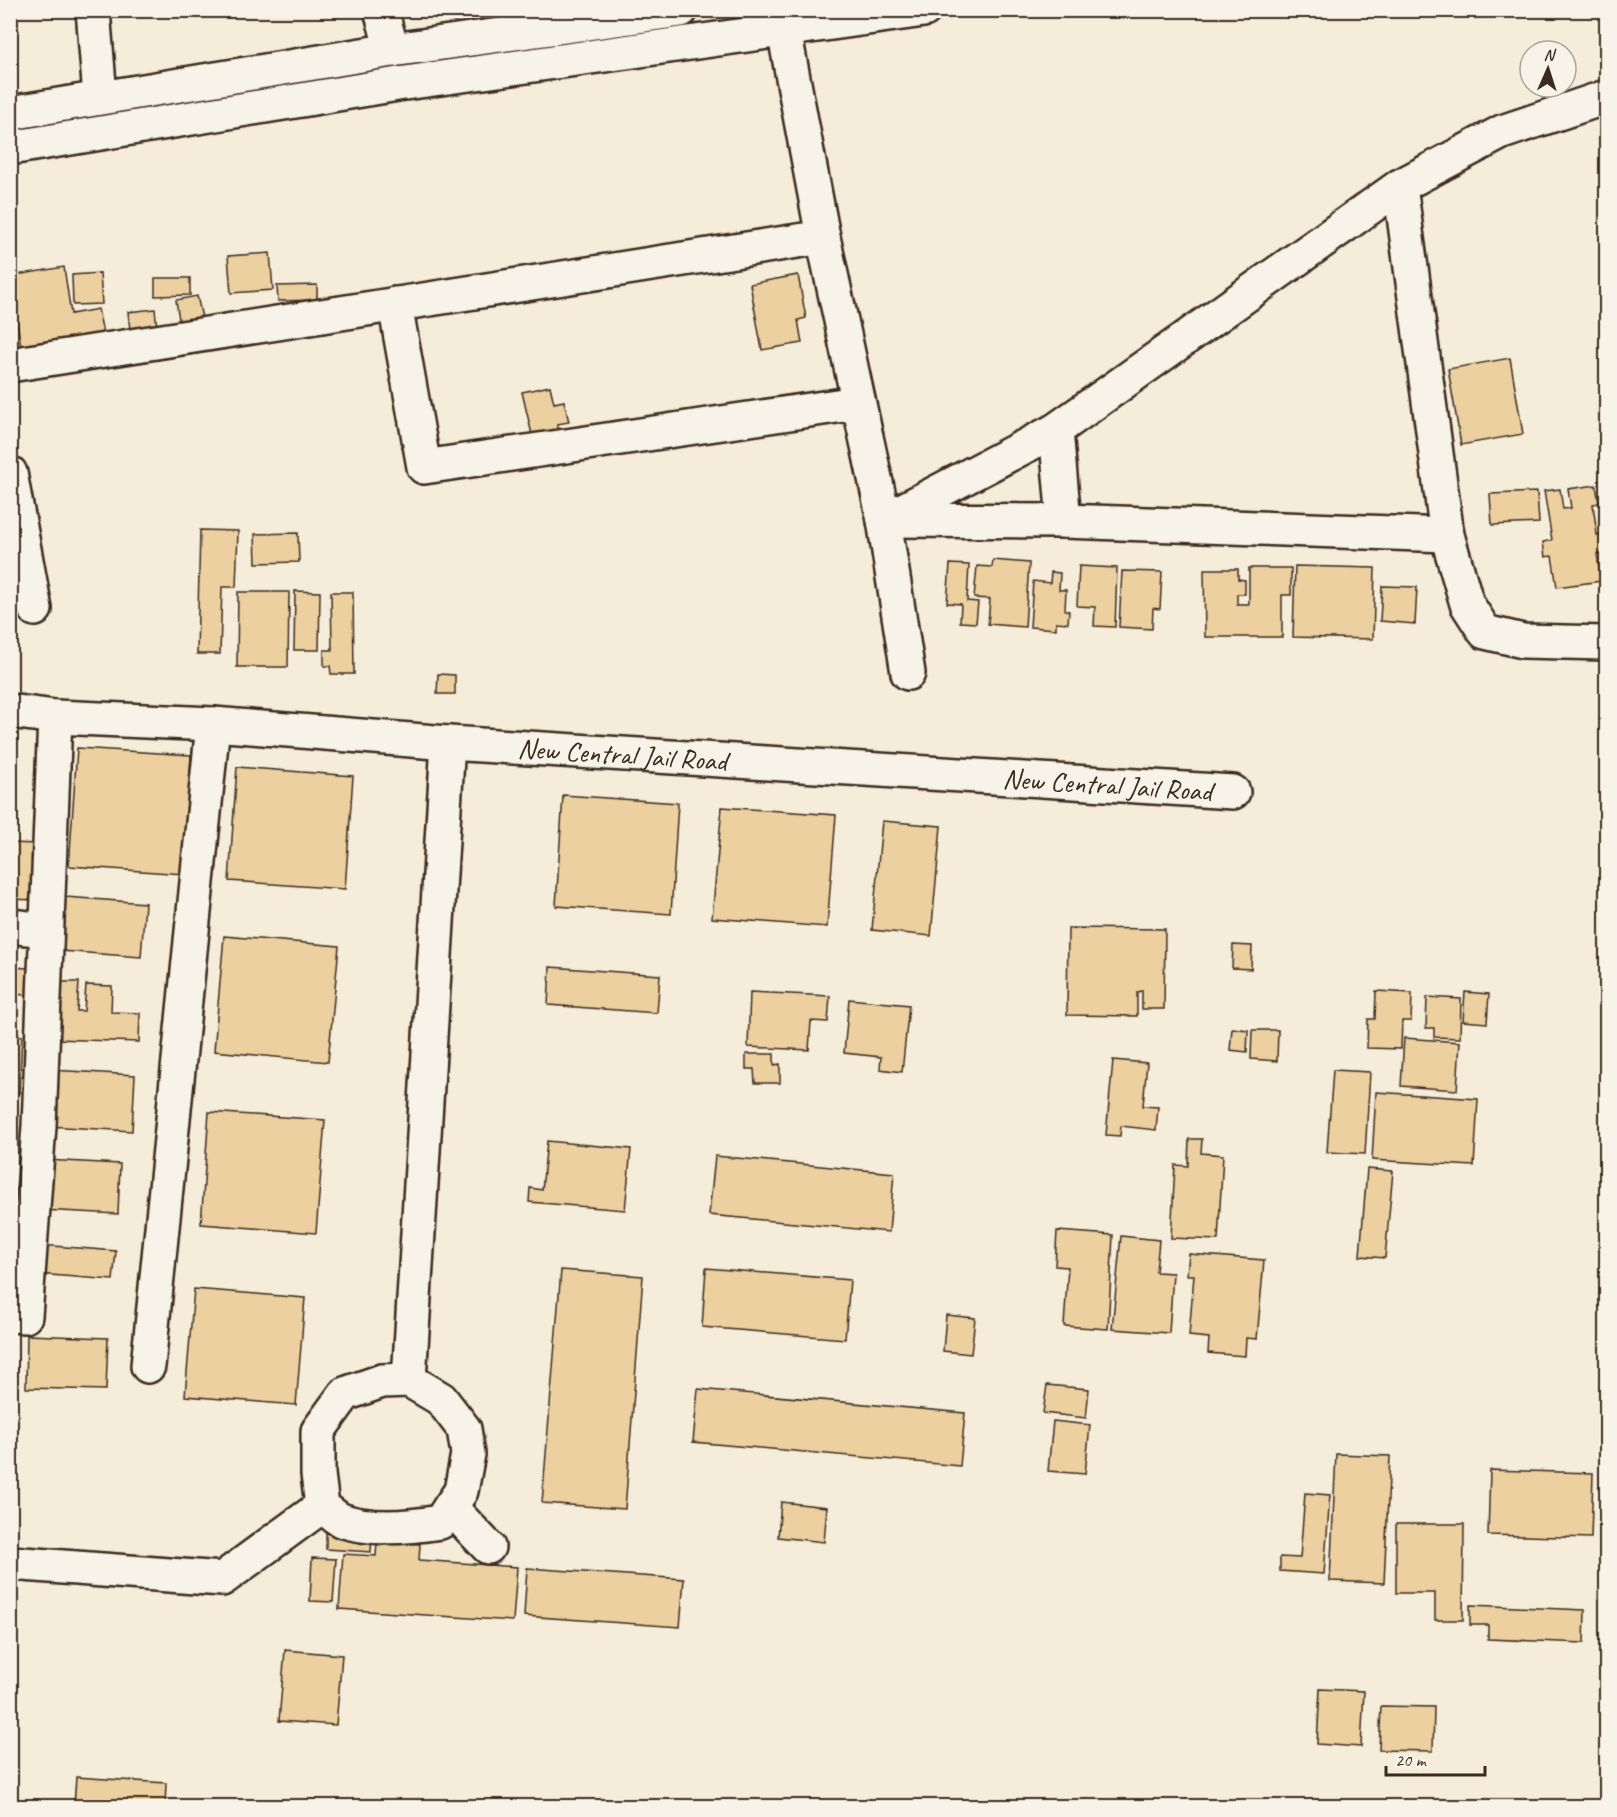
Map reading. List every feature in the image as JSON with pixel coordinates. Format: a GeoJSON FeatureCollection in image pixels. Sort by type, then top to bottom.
{"type":"FeatureCollection","features":[{"type":"Feature","properties":{"kind":"street"},"geometry":{"type":"LineString","coordinates":[[93,10],[100,98]]}},
{"type":"Feature","properties":{"kind":"street"},"geometry":{"type":"LineString","coordinates":[[381,10],[392,50]]}},
{"type":"Feature","properties":{"kind":"street"},"geometry":{"type":"LineString","coordinates":[[10,113],[392,50],[681,10]]}},
{"type":"Feature","properties":{"kind":"street"},"geometry":{"type":"LineString","coordinates":[[10,148],[398,84],[924,10]]}},
{"type":"Feature","properties":{"kind":"street"},"geometry":{"type":"LineString","coordinates":[[784,30],[823,237],[884,520],[908,673]]}},
{"type":"Feature","properties":{"kind":"street"},"geometry":{"type":"LineString","coordinates":[[260,72],[266,106]]}},
{"type":"Feature","properties":{"kind":"street"},"geometry":{"type":"LineString","coordinates":[[884,520],[1056,430],[1400,186],[1502,132],[1606,97]]}},
{"type":"Feature","properties":{"kind":"street"},"geometry":{"type":"LineString","coordinates":[[1400,186],[1447,535],[1467,604],[1485,632],[1523,641],[1606,643]]}},
{"type":"Feature","properties":{"kind":"street"},"geometry":{"type":"LineString","coordinates":[[10,365],[823,237]]}},
{"type":"Feature","properties":{"kind":"street"},"geometry":{"type":"LineString","coordinates":[[395,304],[424,466],[857,403]]}},
{"type":"Feature","properties":{"kind":"street"},"geometry":{"type":"LineString","coordinates":[[1056,430],[1064,521]]}},
{"type":"Feature","properties":{"kind":"street"},"geometry":{"type":"LineString","coordinates":[[10,473],[35,609]]}},
{"type":"Feature","properties":{"kind":"street"},"geometry":{"type":"LineString","coordinates":[[884,520],[1064,521],[1447,535]]}},
{"type":"Feature","properties":{"kind":"street","name":"New Central Jail Road"},"geometry":{"type":"LineString","coordinates":[[10,711],[55,717],[213,724],[448,743],[1233,792]]}},
{"type":"Feature","properties":{"kind":"street"},"geometry":{"type":"LineString","coordinates":[[10,1315],[25,1316],[25,1124],[46,930],[55,717]]}},
{"type":"Feature","properties":{"kind":"street"},"geometry":{"type":"LineString","coordinates":[[148,1366],[213,724]]}},
{"type":"Feature","properties":{"kind":"street"},"geometry":{"type":"LineString","coordinates":[[409,1380],[448,743]]}},
{"type":"Feature","properties":{"kind":"street"},"geometry":{"type":"LineString","coordinates":[[10,926],[46,930]]}},
{"type":"Feature","properties":{"kind":"street"},"geometry":{"type":"LineString","coordinates":[[409,1380],[441,1399],[464,1429],[468,1454],[461,1491],[441,1521],[373,1526],[341,1520],[322,1506],[318,1474],[318,1431],[345,1394],[382,1381],[409,1380]]}},
{"type":"Feature","properties":{"kind":"street"},"geometry":{"type":"LineString","coordinates":[[10,1563],[222,1579],[322,1506]]}},
{"type":"Feature","properties":{"kind":"street"},"geometry":{"type":"LineString","coordinates":[[450,1507],[488,1547]]}},
{"type":"Feature","properties":{"kind":"building"},"geometry":{"type":"Polygon","coordinates":[[[270,253],[273,290],[231,293],[228,256],[270,253]]]}},
{"type":"Feature","properties":{"kind":"building"},"geometry":{"type":"Polygon","coordinates":[[[64,267],[71,314],[98,309],[104,338],[78,343],[77,338],[21,347],[10,276],[64,267]]]}},
{"type":"Feature","properties":{"kind":"building"},"geometry":{"type":"Polygon","coordinates":[[[100,273],[102,304],[73,305],[72,275],[100,273]]]}},
{"type":"Feature","properties":{"kind":"building"},"geometry":{"type":"Polygon","coordinates":[[[798,275],[806,318],[798,320],[802,343],[762,350],[750,284],[798,275]]]}},
{"type":"Feature","properties":{"kind":"building"},"geometry":{"type":"Polygon","coordinates":[[[155,278],[190,278],[190,295],[155,296],[155,278]]]}},
{"type":"Feature","properties":{"kind":"building"},"geometry":{"type":"Polygon","coordinates":[[[317,285],[317,300],[278,301],[277,286],[317,285]]]}},
{"type":"Feature","properties":{"kind":"building"},"geometry":{"type":"Polygon","coordinates":[[[197,296],[203,322],[180,326],[176,300],[197,296]]]}},
{"type":"Feature","properties":{"kind":"building"},"geometry":{"type":"Polygon","coordinates":[[[155,309],[157,328],[130,330],[128,312],[155,309]]]}},
{"type":"Feature","properties":{"kind":"building"},"geometry":{"type":"Polygon","coordinates":[[[1510,358],[1523,434],[1461,445],[1448,369],[1510,358]]]}},
{"type":"Feature","properties":{"kind":"building"},"geometry":{"type":"Polygon","coordinates":[[[550,386],[554,403],[564,401],[569,422],[557,424],[560,437],[534,443],[522,392],[550,386]]]}},
{"type":"Feature","properties":{"kind":"building"},"geometry":{"type":"Polygon","coordinates":[[[1596,485],[1599,503],[1593,504],[1597,535],[1606,533],[1606,553],[1597,554],[1601,581],[1557,587],[1552,556],[1545,557],[1543,542],[1552,540],[1544,491],[1560,489],[1563,509],[1571,508],[1568,489],[1596,485]]]}},
{"type":"Feature","properties":{"kind":"building"},"geometry":{"type":"Polygon","coordinates":[[[1537,492],[1539,523],[1492,525],[1490,494],[1537,492]]]}},
{"type":"Feature","properties":{"kind":"building"},"geometry":{"type":"Polygon","coordinates":[[[200,530],[238,531],[236,587],[222,587],[220,654],[197,654],[200,530]]]}},
{"type":"Feature","properties":{"kind":"building"},"geometry":{"type":"Polygon","coordinates":[[[298,533],[299,562],[256,563],[255,534],[298,533]]]}},
{"type":"Feature","properties":{"kind":"building"},"geometry":{"type":"Polygon","coordinates":[[[993,560],[1029,563],[1025,627],[988,624],[990,599],[974,598],[977,566],[992,567],[993,560]]]}},
{"type":"Feature","properties":{"kind":"building"},"geometry":{"type":"Polygon","coordinates":[[[950,564],[969,565],[967,601],[978,602],[976,623],[960,622],[961,604],[947,603],[950,564]]]}},
{"type":"Feature","properties":{"kind":"building"},"geometry":{"type":"Polygon","coordinates":[[[1079,566],[1117,568],[1115,627],[1094,626],[1095,607],[1077,606],[1079,566]]]}},
{"type":"Feature","properties":{"kind":"building"},"geometry":{"type":"Polygon","coordinates":[[[1295,566],[1375,568],[1373,639],[1293,637],[1295,566]]]}},
{"type":"Feature","properties":{"kind":"building"},"geometry":{"type":"Polygon","coordinates":[[[1249,568],[1291,568],[1291,595],[1282,595],[1282,637],[1205,637],[1204,569],[1238,569],[1238,579],[1245,580],[1245,594],[1237,594],[1237,604],[1249,604],[1249,568]]]}},
{"type":"Feature","properties":{"kind":"building"},"geometry":{"type":"Polygon","coordinates":[[[1122,571],[1162,572],[1160,609],[1153,608],[1152,629],[1119,627],[1122,571]]]}},
{"type":"Feature","properties":{"kind":"building"},"geometry":{"type":"Polygon","coordinates":[[[1051,572],[1060,573],[1059,590],[1066,590],[1065,610],[1069,611],[1068,623],[1056,622],[1056,629],[1030,627],[1033,581],[1050,583],[1051,572]]]}},
{"type":"Feature","properties":{"kind":"building"},"geometry":{"type":"Polygon","coordinates":[[[1382,586],[1417,587],[1415,624],[1380,621],[1382,586]]]}},
{"type":"Feature","properties":{"kind":"building"},"geometry":{"type":"Polygon","coordinates":[[[295,591],[320,592],[319,650],[294,650],[295,591]]]}},
{"type":"Feature","properties":{"kind":"building"},"geometry":{"type":"Polygon","coordinates":[[[238,592],[289,592],[288,667],[237,667],[238,592]]]}},
{"type":"Feature","properties":{"kind":"building"},"geometry":{"type":"Polygon","coordinates":[[[331,592],[353,592],[354,674],[331,674],[330,666],[324,666],[324,650],[332,650],[331,592]]]}},
{"type":"Feature","properties":{"kind":"building"},"geometry":{"type":"Polygon","coordinates":[[[438,674],[455,675],[455,694],[437,694],[438,674]]]}},
{"type":"Feature","properties":{"kind":"building"},"geometry":{"type":"Polygon","coordinates":[[[77,748],[191,755],[184,874],[69,866],[77,748]]]}},
{"type":"Feature","properties":{"kind":"building"},"geometry":{"type":"Polygon","coordinates":[[[237,767],[353,776],[345,889],[229,881],[237,767]]]}},
{"type":"Feature","properties":{"kind":"building"},"geometry":{"type":"Polygon","coordinates":[[[563,795],[678,803],[671,914],[556,906],[563,795]]]}},
{"type":"Feature","properties":{"kind":"building"},"geometry":{"type":"Polygon","coordinates":[[[722,807],[836,815],[827,927],[712,918],[722,807]]]}},
{"type":"Feature","properties":{"kind":"building"},"geometry":{"type":"Polygon","coordinates":[[[882,821],[941,826],[931,936],[872,930],[882,821]]]}},
{"type":"Feature","properties":{"kind":"building"},"geometry":{"type":"Polygon","coordinates":[[[10,843],[37,844],[35,900],[10,899],[10,843]]]}},
{"type":"Feature","properties":{"kind":"building"},"geometry":{"type":"Polygon","coordinates":[[[65,897],[145,903],[141,957],[61,951],[65,897]]]}},
{"type":"Feature","properties":{"kind":"building"},"geometry":{"type":"Polygon","coordinates":[[[1068,928],[1165,929],[1164,1009],[1142,1009],[1142,991],[1137,992],[1137,1016],[1067,1015],[1068,928]]]}},
{"type":"Feature","properties":{"kind":"building"},"geometry":{"type":"Polygon","coordinates":[[[224,936],[339,946],[328,1062],[214,1051],[224,936]]]}},
{"type":"Feature","properties":{"kind":"building"},"geometry":{"type":"Polygon","coordinates":[[[1233,945],[1252,946],[1251,969],[1232,968],[1233,945]]]}},
{"type":"Feature","properties":{"kind":"building"},"geometry":{"type":"Polygon","coordinates":[[[10,967],[28,968],[27,995],[10,994],[10,967]]]}},
{"type":"Feature","properties":{"kind":"building"},"geometry":{"type":"Polygon","coordinates":[[[550,967],[660,975],[657,1013],[548,1005],[550,967]]]}},
{"type":"Feature","properties":{"kind":"building"},"geometry":{"type":"Polygon","coordinates":[[[58,982],[79,982],[77,1011],[84,1011],[86,985],[112,986],[111,1012],[140,1013],[139,1042],[56,1039],[58,982]]]}},
{"type":"Feature","properties":{"kind":"building"},"geometry":{"type":"Polygon","coordinates":[[[1376,991],[1412,993],[1411,1021],[1402,1021],[1401,1049],[1367,1048],[1368,1019],[1375,1019],[1376,991]]]}},
{"type":"Feature","properties":{"kind":"building"},"geometry":{"type":"Polygon","coordinates":[[[750,992],[830,996],[828,1022],[811,1021],[809,1050],[748,1047],[750,992]]]}},
{"type":"Feature","properties":{"kind":"building"},"geometry":{"type":"Polygon","coordinates":[[[1465,992],[1489,994],[1487,1023],[1463,1021],[1465,992]]]}},
{"type":"Feature","properties":{"kind":"building"},"geometry":{"type":"Polygon","coordinates":[[[1427,997],[1461,999],[1460,1038],[1434,1037],[1434,1028],[1426,1028],[1427,997]]]}},
{"type":"Feature","properties":{"kind":"building"},"geometry":{"type":"Polygon","coordinates":[[[849,999],[909,1005],[902,1072],[880,1069],[881,1057],[844,1053],[849,999]]]}},
{"type":"Feature","properties":{"kind":"building"},"geometry":{"type":"Polygon","coordinates":[[[1232,1028],[1248,1030],[1247,1052],[1230,1050],[1232,1028]]]}},
{"type":"Feature","properties":{"kind":"building"},"geometry":{"type":"Polygon","coordinates":[[[1252,1030],[1278,1030],[1277,1061],[1251,1059],[1252,1030]]]}},
{"type":"Feature","properties":{"kind":"building"},"geometry":{"type":"Polygon","coordinates":[[[10,1035],[22,1036],[19,1094],[10,1093],[10,1035]]]}},
{"type":"Feature","properties":{"kind":"building"},"geometry":{"type":"Polygon","coordinates":[[[1404,1038],[1460,1042],[1457,1090],[1401,1086],[1404,1038]]]}},
{"type":"Feature","properties":{"kind":"building"},"geometry":{"type":"Polygon","coordinates":[[[746,1054],[774,1054],[774,1065],[780,1064],[780,1083],[755,1083],[754,1069],[746,1069],[746,1054]]]}},
{"type":"Feature","properties":{"kind":"building"},"geometry":{"type":"Polygon","coordinates":[[[1113,1060],[1147,1063],[1143,1106],[1158,1107],[1156,1130],[1121,1126],[1120,1136],[1106,1135],[1113,1060]]]}},
{"type":"Feature","properties":{"kind":"building"},"geometry":{"type":"Polygon","coordinates":[[[52,1070],[135,1075],[132,1131],[48,1126],[52,1070]]]}},
{"type":"Feature","properties":{"kind":"building"},"geometry":{"type":"Polygon","coordinates":[[[1333,1070],[1370,1072],[1365,1154],[1327,1152],[1333,1070]]]}},
{"type":"Feature","properties":{"kind":"building"},"geometry":{"type":"Polygon","coordinates":[[[1376,1092],[1478,1099],[1474,1166],[1372,1160],[1376,1092]]]}},
{"type":"Feature","properties":{"kind":"building"},"geometry":{"type":"Polygon","coordinates":[[[209,1112],[325,1120],[316,1233],[201,1224],[209,1112]]]}},
{"type":"Feature","properties":{"kind":"building"},"geometry":{"type":"Polygon","coordinates":[[[1189,1139],[1202,1139],[1201,1153],[1223,1155],[1218,1240],[1171,1238],[1175,1165],[1188,1166],[1189,1139]]]}},
{"type":"Feature","properties":{"kind":"building"},"geometry":{"type":"Polygon","coordinates":[[[547,1141],[631,1149],[625,1210],[529,1202],[530,1188],[542,1190],[547,1141]]]}},
{"type":"Feature","properties":{"kind":"building"},"geometry":{"type":"Polygon","coordinates":[[[715,1156],[894,1173],[889,1232],[709,1215],[715,1156]]]}},
{"type":"Feature","properties":{"kind":"building"},"geometry":{"type":"Polygon","coordinates":[[[45,1160],[120,1164],[118,1214],[42,1210],[45,1160]]]}},
{"type":"Feature","properties":{"kind":"building"},"geometry":{"type":"Polygon","coordinates":[[[1367,1169],[1393,1171],[1385,1258],[1360,1256],[1367,1169]]]}},
{"type":"Feature","properties":{"kind":"building"},"geometry":{"type":"Polygon","coordinates":[[[1057,1231],[1113,1235],[1108,1329],[1064,1326],[1068,1267],[1055,1266],[1057,1231]]]}},
{"type":"Feature","properties":{"kind":"building"},"geometry":{"type":"Polygon","coordinates":[[[1121,1236],[1159,1240],[1156,1272],[1173,1273],[1169,1333],[1112,1329],[1121,1236]]]}},
{"type":"Feature","properties":{"kind":"building"},"geometry":{"type":"Polygon","coordinates":[[[40,1245],[116,1251],[113,1280],[38,1274],[40,1245]]]}},
{"type":"Feature","properties":{"kind":"building"},"geometry":{"type":"Polygon","coordinates":[[[1189,1254],[1264,1260],[1257,1339],[1246,1338],[1245,1356],[1208,1353],[1209,1338],[1189,1336],[1194,1275],[1187,1275],[1189,1254]]]}},
{"type":"Feature","properties":{"kind":"building"},"geometry":{"type":"Polygon","coordinates":[[[706,1268],[850,1280],[845,1339],[702,1327],[706,1268]]]}},
{"type":"Feature","properties":{"kind":"building"},"geometry":{"type":"Polygon","coordinates":[[[561,1270],[643,1276],[625,1509],[542,1503],[561,1270]]]}},
{"type":"Feature","properties":{"kind":"building"},"geometry":{"type":"Polygon","coordinates":[[[194,1289],[305,1298],[296,1405],[185,1396],[194,1289]]]}},
{"type":"Feature","properties":{"kind":"building"},"geometry":{"type":"Polygon","coordinates":[[[946,1315],[975,1318],[971,1354],[943,1351],[946,1315]]]}},
{"type":"Feature","properties":{"kind":"building"},"geometry":{"type":"Polygon","coordinates":[[[27,1335],[108,1338],[106,1390],[26,1388],[27,1335]]]}},
{"type":"Feature","properties":{"kind":"building"},"geometry":{"type":"Polygon","coordinates":[[[1047,1385],[1089,1389],[1086,1418],[1043,1413],[1047,1385]]]}},
{"type":"Feature","properties":{"kind":"building"},"geometry":{"type":"Polygon","coordinates":[[[698,1389],[965,1413],[960,1466],[693,1442],[698,1389]]]}},
{"type":"Feature","properties":{"kind":"building"},"geometry":{"type":"Polygon","coordinates":[[[1053,1421],[1090,1425],[1085,1474],[1048,1471],[1053,1421]]]}},
{"type":"Feature","properties":{"kind":"building"},"geometry":{"type":"Polygon","coordinates":[[[1336,1454],[1390,1456],[1384,1583],[1330,1581],[1336,1454]]]}},
{"type":"Feature","properties":{"kind":"building"},"geometry":{"type":"Polygon","coordinates":[[[1490,1470],[1593,1473],[1591,1538],[1488,1535],[1490,1470]]]}},
{"type":"Feature","properties":{"kind":"building"},"geometry":{"type":"Polygon","coordinates":[[[1305,1493],[1330,1495],[1324,1574],[1280,1571],[1280,1557],[1300,1558],[1305,1493]]]}},
{"type":"Feature","properties":{"kind":"building"},"geometry":{"type":"Polygon","coordinates":[[[781,1502],[827,1507],[824,1542],[778,1537],[781,1502]]]}},
{"type":"Feature","properties":{"kind":"building"},"geometry":{"type":"Polygon","coordinates":[[[1396,1524],[1464,1524],[1463,1620],[1435,1620],[1435,1593],[1396,1593],[1396,1524]]]}},
{"type":"Feature","properties":{"kind":"building"},"geometry":{"type":"Polygon","coordinates":[[[326,1532],[372,1534],[371,1552],[326,1549],[326,1532]]]}},
{"type":"Feature","properties":{"kind":"building"},"geometry":{"type":"Polygon","coordinates":[[[377,1541],[420,1544],[419,1560],[517,1567],[513,1621],[339,1609],[343,1554],[376,1556],[377,1541]]]}},
{"type":"Feature","properties":{"kind":"building"},"geometry":{"type":"Polygon","coordinates":[[[312,1558],[336,1559],[333,1602],[310,1601],[312,1558]]]}},
{"type":"Feature","properties":{"kind":"building"},"geometry":{"type":"Polygon","coordinates":[[[527,1568],[684,1579],[680,1627],[524,1616],[527,1568]]]}},
{"type":"Feature","properties":{"kind":"building"},"geometry":{"type":"Polygon","coordinates":[[[1470,1605],[1585,1610],[1584,1643],[1488,1639],[1488,1625],[1470,1625],[1470,1605]]]}},
{"type":"Feature","properties":{"kind":"building"},"geometry":{"type":"Polygon","coordinates":[[[285,1650],[342,1655],[336,1725],[279,1721],[285,1650]]]}},
{"type":"Feature","properties":{"kind":"building"},"geometry":{"type":"Polygon","coordinates":[[[1320,1689],[1364,1691],[1361,1747],[1317,1744],[1320,1689]]]}},
{"type":"Feature","properties":{"kind":"building"},"geometry":{"type":"Polygon","coordinates":[[[1381,1706],[1434,1707],[1433,1751],[1379,1750],[1381,1706]]]}},
{"type":"Feature","properties":{"kind":"building"},"geometry":{"type":"Polygon","coordinates":[[[76,1777],[166,1783],[165,1806],[74,1806],[76,1777]]]}}]}
